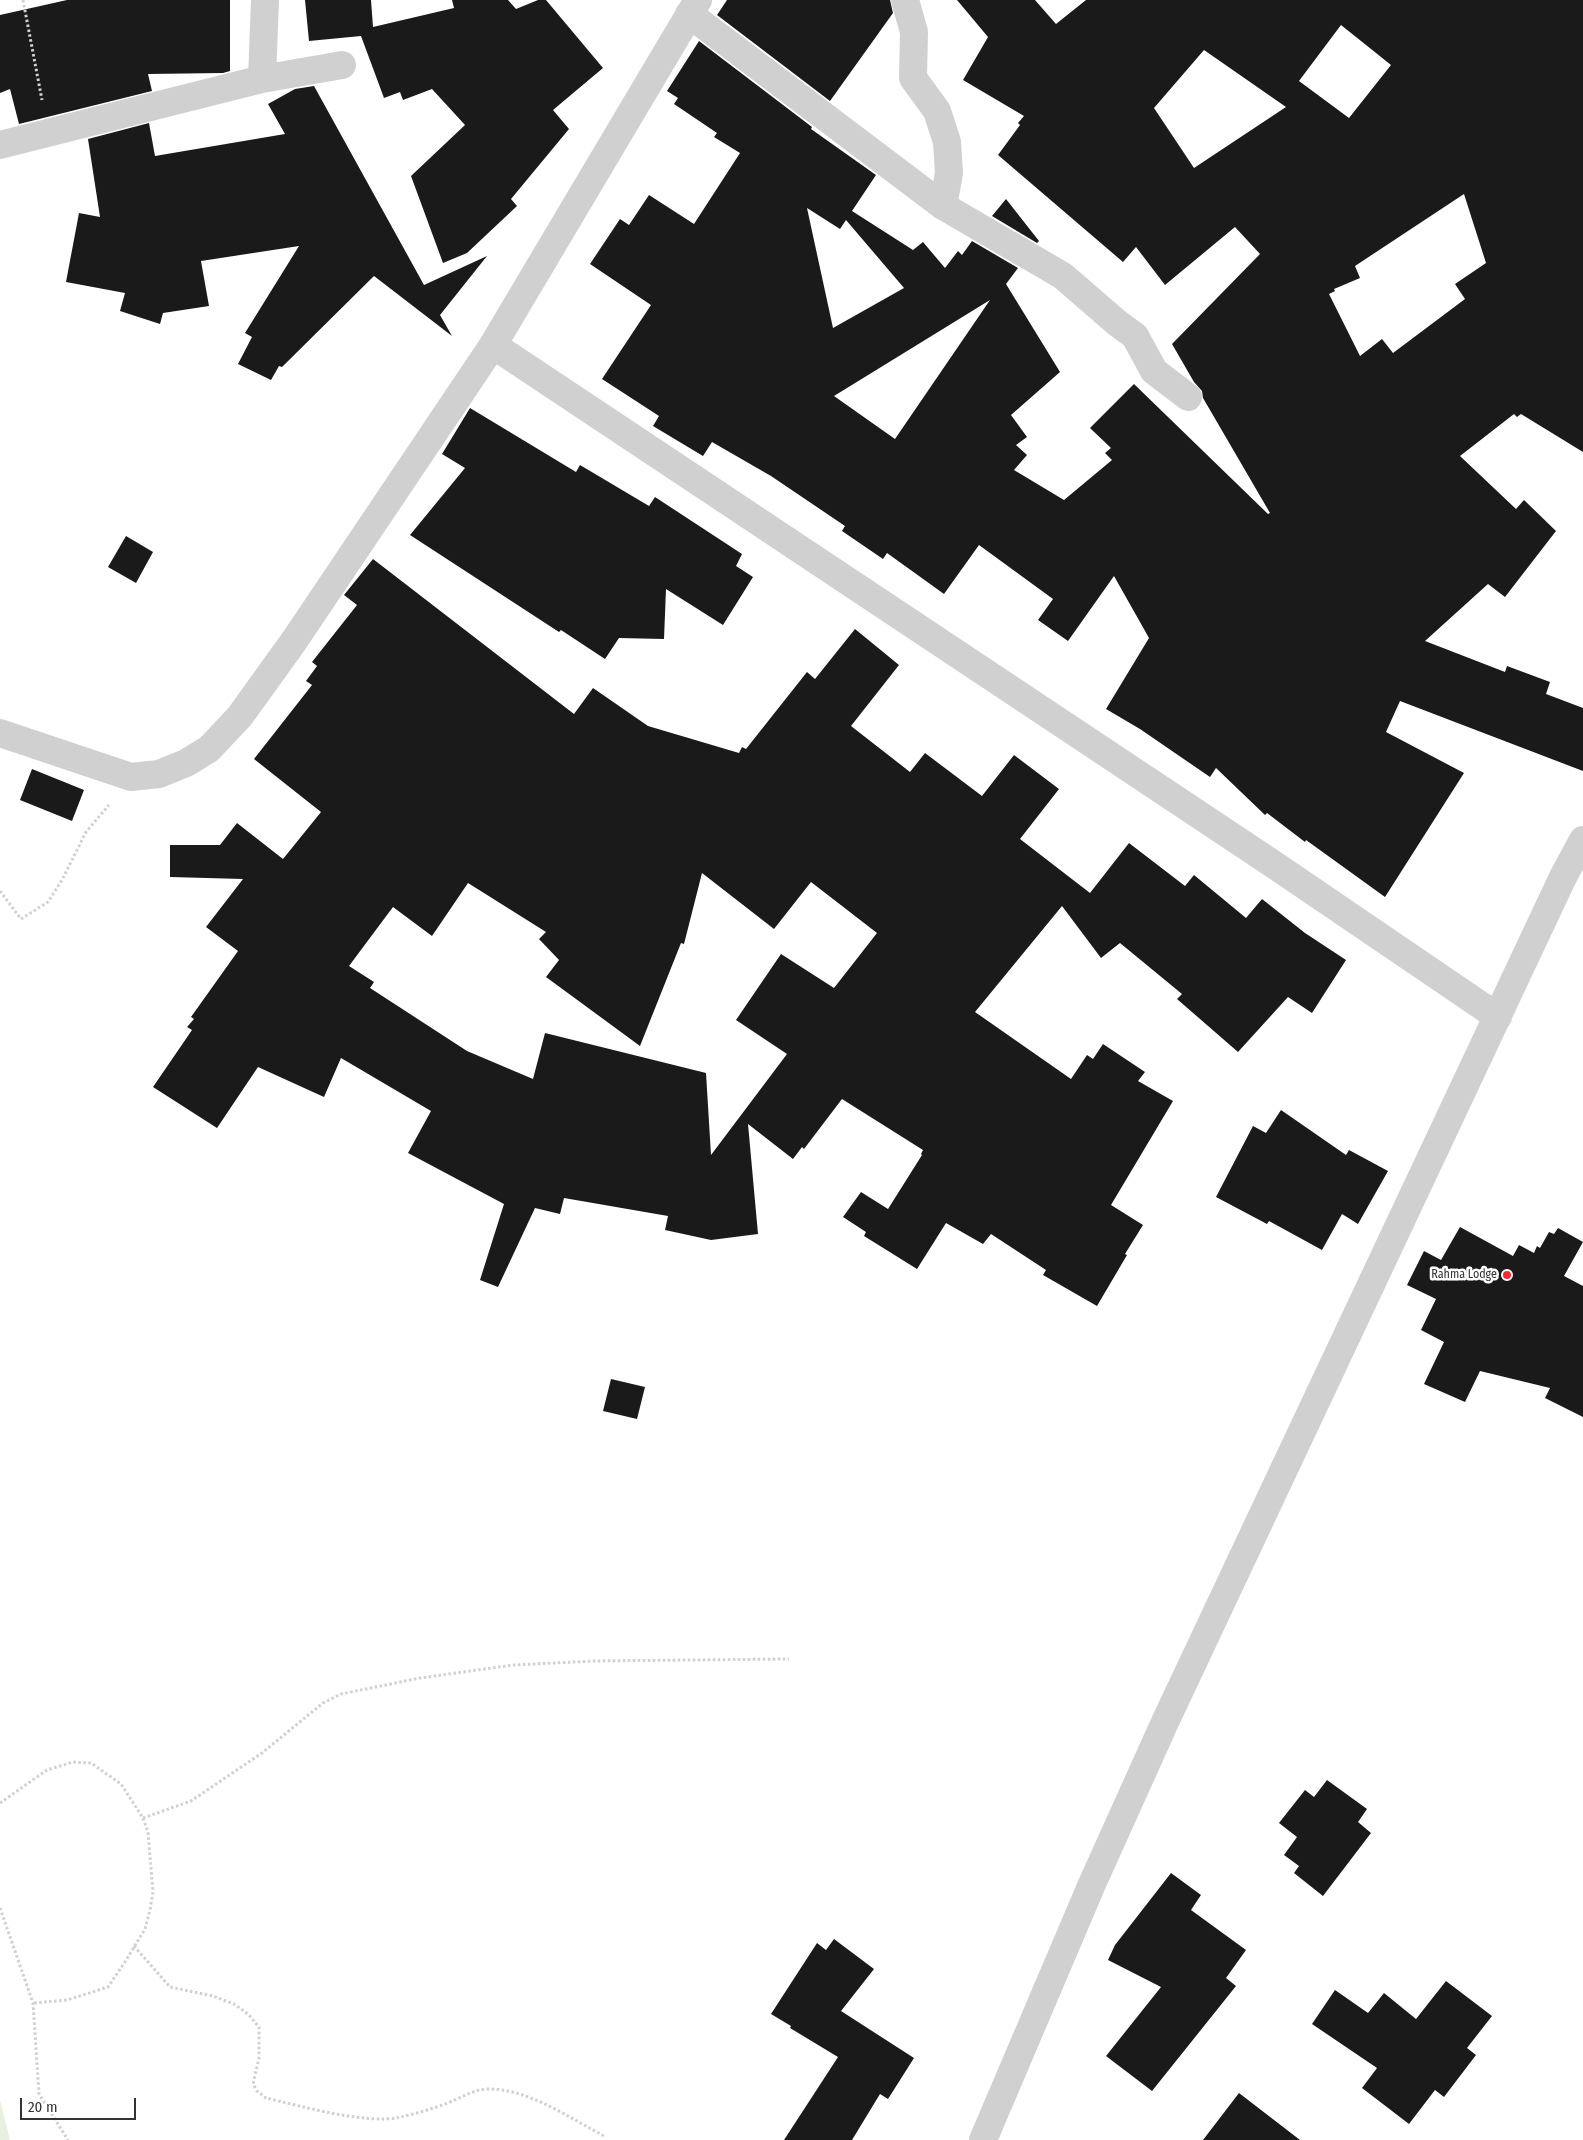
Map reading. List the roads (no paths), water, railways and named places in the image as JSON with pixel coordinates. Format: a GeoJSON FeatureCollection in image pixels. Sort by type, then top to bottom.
{"type":"FeatureCollection","features":[{"type":"Feature","properties":{"kind":"street"},"geometry":{"type":"LineString","coordinates":[[262,79],[265,0]]}},
{"type":"Feature","properties":{"kind":"street"},"geometry":{"type":"LineString","coordinates":[[905,0],[914,32],[913,78],[936,111],[947,142],[949,173],[943,206]]}},
{"type":"Feature","properties":{"kind":"street"},"geometry":{"type":"LineString","coordinates":[[0,733],[131,777],[159,774],[186,763],[209,749],[240,716],[294,641],[493,345],[693,7],[943,206],[1064,276],[1116,322],[1135,336],[1154,371],[1188,397]]}},
{"type":"Feature","properties":{"kind":"street"},"geometry":{"type":"LineString","coordinates":[[0,145],[262,79],[342,64]]}},
{"type":"Feature","properties":{"kind":"street"},"geometry":{"type":"LineString","coordinates":[[493,345],[1273,864],[1498,1017]]}},
{"type":"Feature","properties":{"kind":"street"},"geometry":{"type":"LineString","coordinates":[[983,2140],[1092,1884],[1165,1722],[1498,1017],[1573,880],[1583,840]]}},
{"type":"Feature","properties":{"kind":"place","name":"Rahma Lodge"},"geometry":{"type":"Point","coordinates":[1507,1275]}}]}
